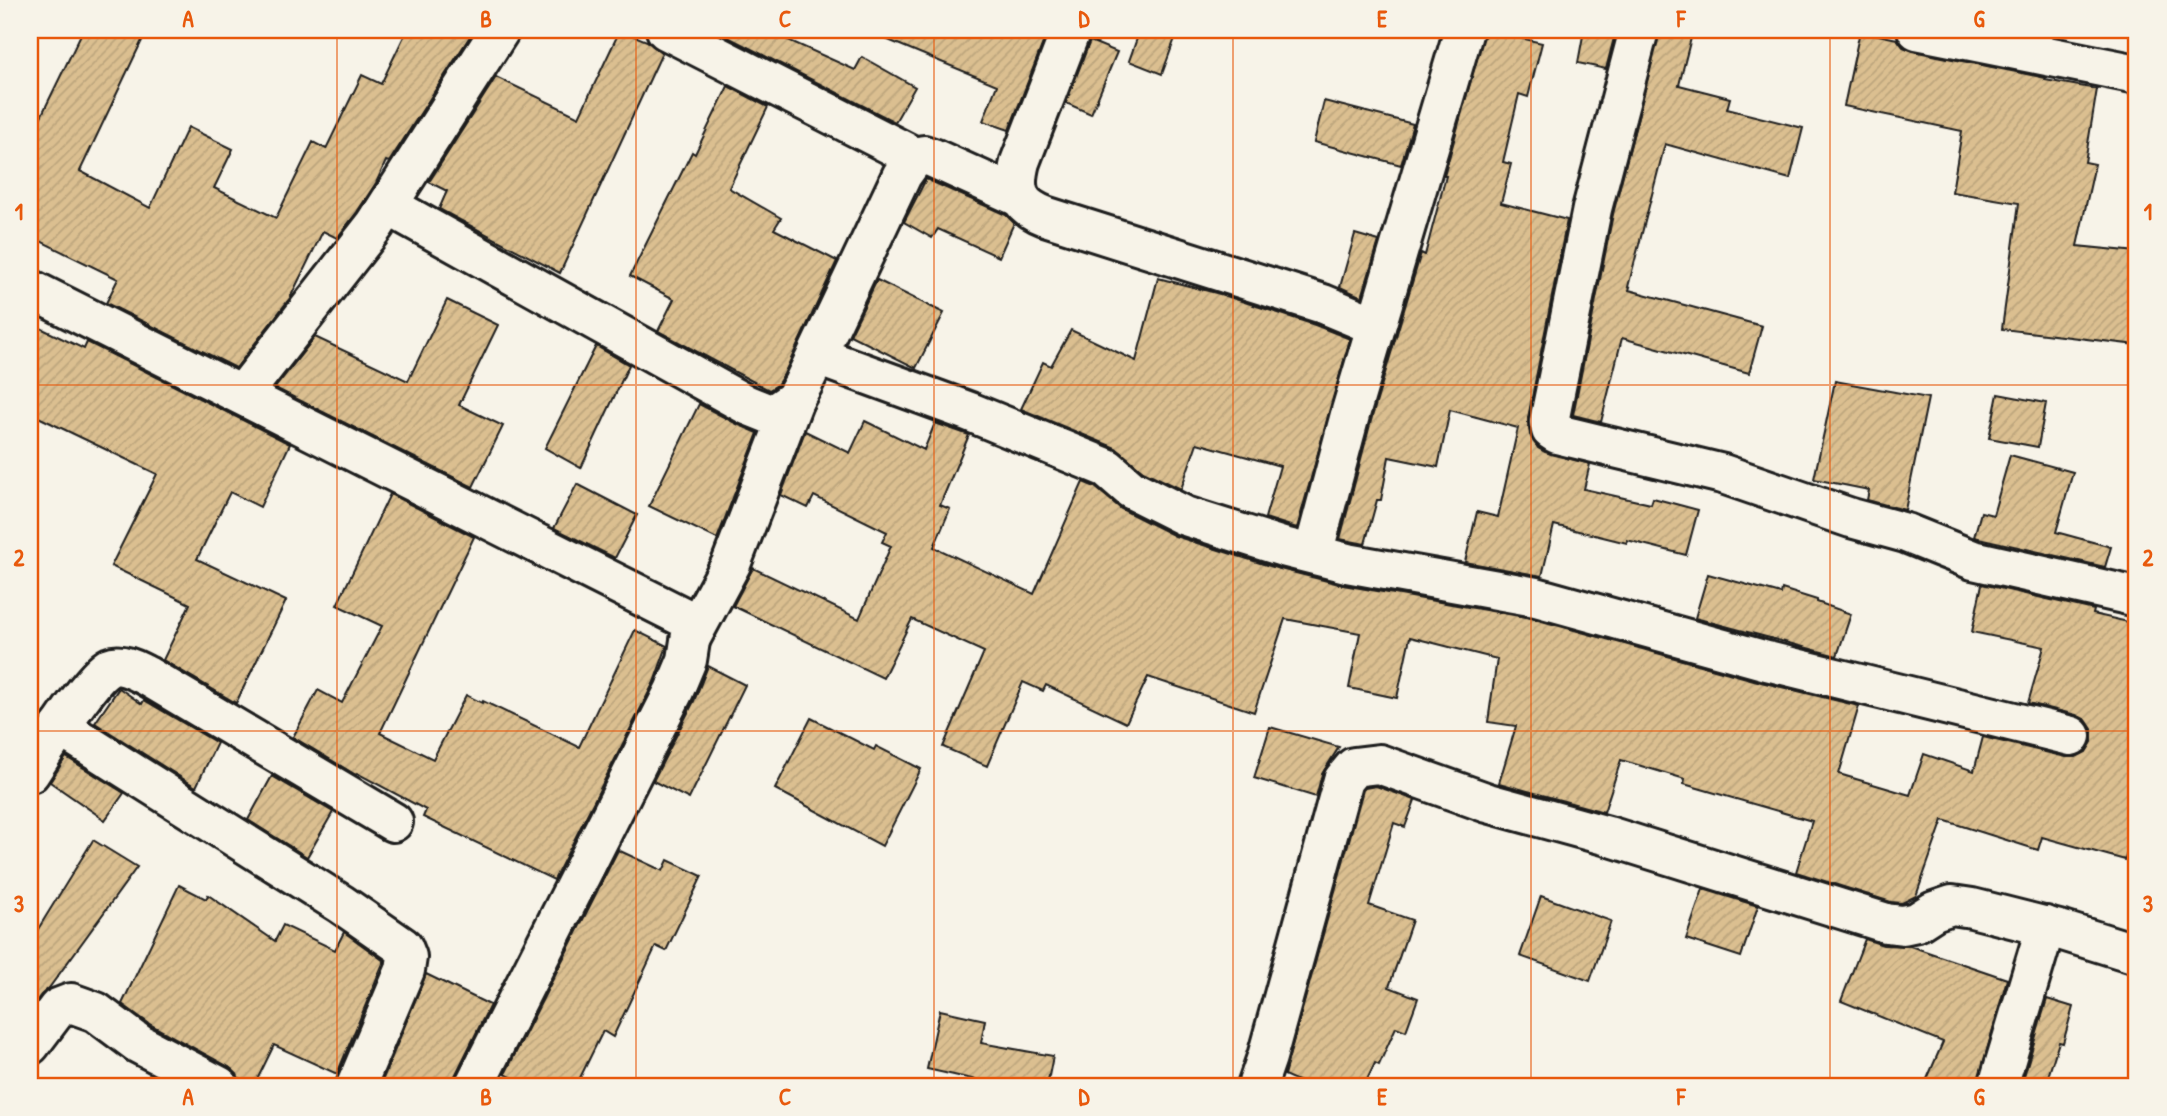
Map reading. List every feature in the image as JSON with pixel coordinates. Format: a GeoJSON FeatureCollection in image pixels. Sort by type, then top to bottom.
{"type":"FeatureCollection","features":[{"type":"Feature","properties":{"kind":"street"},"geometry":{"type":"LineString","coordinates":[[242,395],[389,206],[500,30]]}},
{"type":"Feature","properties":{"kind":"street"},"geometry":{"type":"LineString","coordinates":[[666,30],[915,157],[924,155],[933,158],[1019,197],[1033,211],[1311,300],[1376,326]]}},
{"type":"Feature","properties":{"kind":"street"},"geometry":{"type":"LineString","coordinates":[[1019,197],[1016,184],[1020,162],[1071,30]]}},
{"type":"Feature","properties":{"kind":"street"},"geometry":{"type":"LineString","coordinates":[[1313,554],[1351,411],[1464,30]]}},
{"type":"Feature","properties":{"kind":"street"},"geometry":{"type":"LineString","coordinates":[[1639,30],[1591,209],[1549,422],[1551,430],[1557,434],[1723,474],[1851,518],[1906,533],[1973,560],[2137,597]]}},
{"type":"Feature","properties":{"kind":"street"},"geometry":{"type":"LineString","coordinates":[[1917,30],[2137,74]]}},
{"type":"Feature","properties":{"kind":"street"},"geometry":{"type":"LineString","coordinates":[[692,636],[731,564],[794,400],[902,175],[915,157]]}},
{"type":"Feature","properties":{"kind":"street"},"geometry":{"type":"LineString","coordinates":[[389,206],[747,405],[772,415],[794,400]]}},
{"type":"Feature","properties":{"kind":"street"},"geometry":{"type":"LineString","coordinates":[[30,289],[687,619],[692,628],[692,636],[687,660],[674,691],[474,1086]]}},
{"type":"Feature","properties":{"kind":"street"},"geometry":{"type":"LineString","coordinates":[[817,356],[970,412],[1107,468],[1131,489],[1185,516],[1313,554],[1536,597],[1767,661],[2071,736]]}},
{"type":"Feature","properties":{"kind":"street"},"geometry":{"type":"LineString","coordinates":[[30,774],[60,727],[101,675],[111,667],[134,668],[393,822]]}},
{"type":"Feature","properties":{"kind":"street"},"geometry":{"type":"LineString","coordinates":[[60,727],[360,916],[403,947],[407,957],[405,970],[356,1086]]}},
{"type":"Feature","properties":{"kind":"street"},"geometry":{"type":"LineString","coordinates":[[1257,1086],[1343,780],[1354,767],[1378,764],[1488,803],[1608,836],[1886,923],[1903,925],[1917,922],[1934,911],[1952,905],[2046,926],[2137,954]]}},
{"type":"Feature","properties":{"kind":"street"},"geometry":{"type":"LineString","coordinates":[[1998,1086],[2046,926]]}},
{"type":"Feature","properties":{"kind":"street"},"geometry":{"type":"LineString","coordinates":[[30,1045],[58,1008],[72,1003],[96,1012],[139,1044],[217,1086]]}},
{"type":"Feature","properties":{"kind":"building"},"geometry":{"type":"Polygon","coordinates":[[[83,30],[147,30],[80,171],[150,208],[188,127],[233,149],[214,188],[276,218],[313,142],[326,149],[362,75],[381,84],[407,30],[474,30],[389,162],[386,161],[376,183],[357,212],[337,238],[323,231],[290,298],[236,368],[106,303],[118,279],[30,236],[30,139],[83,30]]]}},
{"type":"Feature","properties":{"kind":"building"},"geometry":{"type":"Polygon","coordinates":[[[620,30],[647,41],[662,53],[560,273],[439,209],[447,191],[429,182],[496,77],[579,117],[620,30]]]}},
{"type":"Feature","properties":{"kind":"building"},"geometry":{"type":"Polygon","coordinates":[[[714,30],[766,30],[855,70],[862,57],[915,87],[895,122],[714,30]]]}},
{"type":"Feature","properties":{"kind":"building"},"geometry":{"type":"Polygon","coordinates":[[[864,30],[1048,30],[1009,130],[983,121],[997,85],[864,30]]]}},
{"type":"Feature","properties":{"kind":"building"},"geometry":{"type":"Polygon","coordinates":[[[1140,30],[1178,30],[1162,74],[1129,61],[1140,30]]]}},
{"type":"Feature","properties":{"kind":"building"},"geometry":{"type":"Polygon","coordinates":[[[1485,30],[1542,43],[1528,97],[1519,94],[1503,162],[1511,164],[1501,203],[1567,220],[1528,418],[1530,435],[1538,448],[1545,452],[1590,464],[1584,489],[1651,504],[1653,498],[1698,510],[1686,555],[1554,525],[1542,576],[1465,562],[1477,512],[1498,517],[1518,428],[1450,410],[1438,467],[1389,457],[1381,500],[1377,500],[1365,544],[1340,539],[1372,417],[1421,253],[1425,255],[1485,30]]]}},
{"type":"Feature","properties":{"kind":"building"},"geometry":{"type":"Polygon","coordinates":[[[1584,30],[1616,30],[1606,69],[1578,63],[1584,30]]]}},
{"type":"Feature","properties":{"kind":"building"},"geometry":{"type":"Polygon","coordinates":[[[1660,30],[1693,30],[1679,85],[1730,98],[1727,109],[1803,128],[1790,179],[1665,144],[1629,290],[1762,326],[1749,373],[1622,338],[1601,422],[1573,415],[1613,214],[1660,30]]]}},
{"type":"Feature","properties":{"kind":"building"},"geometry":{"type":"Polygon","coordinates":[[[1860,31],[1897,39],[1903,47],[1913,51],[2097,89],[2085,162],[2095,164],[2077,246],[2137,252],[2137,345],[2002,329],[2019,203],[1952,192],[1962,131],[1844,106],[1860,31]]]}},
{"type":"Feature","properties":{"kind":"building"},"geometry":{"type":"Polygon","coordinates":[[[1090,41],[1117,52],[1091,114],[1066,103],[1090,41]]]}},
{"type":"Feature","properties":{"kind":"building"},"geometry":{"type":"Polygon","coordinates":[[[728,86],[768,107],[729,188],[781,218],[774,229],[837,261],[784,374],[777,385],[769,390],[658,331],[674,299],[630,276],[728,86]]]}},
{"type":"Feature","properties":{"kind":"building"},"geometry":{"type":"Polygon","coordinates":[[[1324,101],[1413,124],[1401,165],[1314,142],[1324,101]]]}},
{"type":"Feature","properties":{"kind":"building"},"geometry":{"type":"Polygon","coordinates":[[[926,179],[1006,215],[1014,223],[999,257],[938,229],[932,238],[904,222],[926,179]]]}},
{"type":"Feature","properties":{"kind":"building"},"geometry":{"type":"Polygon","coordinates":[[[1355,234],[1379,241],[1362,297],[1340,287],[1355,234]]]}},
{"type":"Feature","properties":{"kind":"building"},"geometry":{"type":"Polygon","coordinates":[[[1158,278],[1220,294],[1350,339],[1297,528],[1265,518],[1280,466],[1197,443],[1181,489],[1143,471],[1116,448],[1021,409],[1043,362],[1051,366],[1071,330],[1136,361],[1158,278]]]}},
{"type":"Feature","properties":{"kind":"building"},"geometry":{"type":"Polygon","coordinates":[[[877,280],[944,313],[916,368],[850,335],[877,280]]]}},
{"type":"Feature","properties":{"kind":"building"},"geometry":{"type":"Polygon","coordinates":[[[447,300],[498,325],[459,405],[503,426],[473,487],[275,388],[315,337],[408,381],[447,300]]]}},
{"type":"Feature","properties":{"kind":"building"},"geometry":{"type":"Polygon","coordinates":[[[30,323],[84,349],[87,342],[290,444],[260,507],[230,492],[197,559],[286,601],[236,703],[163,660],[190,604],[111,566],[157,474],[30,413],[30,323]]]}},
{"type":"Feature","properties":{"kind":"building"},"geometry":{"type":"Polygon","coordinates":[[[596,346],[629,365],[581,468],[545,448],[596,346]]]}},
{"type":"Feature","properties":{"kind":"building"},"geometry":{"type":"Polygon","coordinates":[[[1835,381],[1928,398],[1905,510],[1867,500],[1869,490],[1814,479],[1835,381]]]}},
{"type":"Feature","properties":{"kind":"building"},"geometry":{"type":"Polygon","coordinates":[[[1998,394],[2046,403],[2038,447],[1989,438],[1998,394]]]}},
{"type":"Feature","properties":{"kind":"building"},"geometry":{"type":"Polygon","coordinates":[[[699,404],[758,433],[717,539],[649,506],[699,404]]]}},
{"type":"Feature","properties":{"kind":"building"},"geometry":{"type":"Polygon","coordinates":[[[865,421],[924,450],[935,423],[969,435],[940,505],[950,509],[934,547],[1034,594],[1083,482],[1095,487],[1121,509],[1175,536],[1276,568],[1343,585],[1531,618],[1761,682],[1859,706],[1839,774],[1910,795],[1924,754],[1974,771],[1983,737],[2066,757],[2076,757],[2086,752],[2092,742],[2092,729],[2086,720],[2028,703],[2044,647],[1972,632],[1982,584],[2094,610],[2093,614],[2137,624],[2137,778],[2128,819],[2135,821],[2125,860],[2042,837],[2038,850],[1943,820],[1916,896],[1902,903],[1891,902],[1796,872],[1812,821],[1684,784],[1685,779],[1621,760],[1604,812],[1499,783],[1516,726],[1488,722],[1497,659],[1410,637],[1397,698],[1349,688],[1360,633],[1285,619],[1254,712],[1148,677],[1126,723],[1046,685],[1043,691],[1023,682],[987,766],[943,747],[984,652],[912,619],[883,678],[733,606],[753,568],[859,619],[891,546],[882,542],[887,532],[814,496],[808,508],[781,495],[805,431],[850,453],[865,421]]]}},
{"type":"Feature","properties":{"kind":"building"},"geometry":{"type":"Polygon","coordinates":[[[2010,455],[2073,472],[2056,532],[2111,547],[2105,567],[1974,537],[1981,512],[1993,515],[2010,455]]]}},
{"type":"Feature","properties":{"kind":"building"},"geometry":{"type":"Polygon","coordinates":[[[577,484],[637,515],[615,558],[554,528],[577,484]]]}},
{"type":"Feature","properties":{"kind":"building"},"geometry":{"type":"Polygon","coordinates":[[[390,494],[474,537],[380,733],[433,759],[466,695],[579,747],[635,630],[667,646],[654,682],[554,880],[423,817],[426,810],[357,773],[356,775],[293,737],[318,690],[342,703],[382,626],[337,605],[390,494]]]}},
{"type":"Feature","properties":{"kind":"building"},"geometry":{"type":"Polygon","coordinates":[[[1708,574],[1781,594],[1782,589],[1851,614],[1837,656],[1695,618],[1708,574]]]}},
{"type":"Feature","properties":{"kind":"building"},"geometry":{"type":"Polygon","coordinates":[[[708,666],[745,685],[689,799],[653,781],[694,701],[708,666]]]}},
{"type":"Feature","properties":{"kind":"building"},"geometry":{"type":"Polygon","coordinates":[[[119,688],[142,704],[144,700],[217,743],[196,787],[95,723],[119,688]]]}},
{"type":"Feature","properties":{"kind":"building"},"geometry":{"type":"Polygon","coordinates":[[[811,718],[874,750],[876,746],[921,769],[882,846],[775,789],[811,718]]]}},
{"type":"Feature","properties":{"kind":"building"},"geometry":{"type":"Polygon","coordinates":[[[1270,727],[1339,747],[1322,774],[1316,797],[1254,778],[1270,727]]]}},
{"type":"Feature","properties":{"kind":"building"},"geometry":{"type":"Polygon","coordinates":[[[66,757],[124,793],[105,820],[50,782],[66,757]]]}},
{"type":"Feature","properties":{"kind":"building"},"geometry":{"type":"Polygon","coordinates":[[[272,776],[333,812],[307,857],[248,820],[272,776]]]}},
{"type":"Feature","properties":{"kind":"building"},"geometry":{"type":"Polygon","coordinates":[[[1376,786],[1415,800],[1405,827],[1394,823],[1369,905],[1412,920],[1389,987],[1418,998],[1406,1031],[1396,1027],[1379,1065],[1375,1063],[1364,1086],[1309,1086],[1284,1075],[1363,790],[1376,786]]]}},
{"type":"Feature","properties":{"kind":"building"},"geometry":{"type":"Polygon","coordinates":[[[93,840],[137,867],[49,988],[30,1009],[30,942],[93,840]]]}},
{"type":"Feature","properties":{"kind":"building"},"geometry":{"type":"Polygon","coordinates":[[[618,850],[663,871],[668,860],[702,876],[666,951],[656,946],[613,1037],[603,1031],[576,1086],[529,1086],[505,1074],[618,850]]]}},
{"type":"Feature","properties":{"kind":"building"},"geometry":{"type":"Polygon","coordinates":[[[179,885],[206,899],[208,895],[275,941],[283,925],[335,950],[344,932],[384,961],[337,1074],[274,1045],[254,1086],[249,1086],[240,1082],[237,1074],[229,1067],[151,1025],[122,1004],[179,885]]]}},
{"type":"Feature","properties":{"kind":"building"},"geometry":{"type":"Polygon","coordinates":[[[1703,889],[1758,906],[1741,957],[1686,939],[1703,889]]]}},
{"type":"Feature","properties":{"kind":"building"},"geometry":{"type":"Polygon","coordinates":[[[1541,896],[1611,921],[1590,981],[1520,956],[1541,896]]]}},
{"type":"Feature","properties":{"kind":"building"},"geometry":{"type":"Polygon","coordinates":[[[1865,939],[1883,945],[1910,946],[2007,979],[1977,1086],[1924,1086],[1943,1042],[1841,1001],[1865,939]]]}},
{"type":"Feature","properties":{"kind":"building"},"geometry":{"type":"Polygon","coordinates":[[[426,974],[490,1005],[450,1086],[380,1086],[426,974]]]}},
{"type":"Feature","properties":{"kind":"building"},"geometry":{"type":"Polygon","coordinates":[[[2047,999],[2073,1007],[2063,1043],[2059,1042],[2045,1086],[2021,1086],[2047,999]]]}},
{"type":"Feature","properties":{"kind":"building"},"geometry":{"type":"Polygon","coordinates":[[[940,1010],[985,1020],[981,1043],[1053,1056],[1047,1086],[1003,1086],[927,1069],[940,1010]]]}}]}
